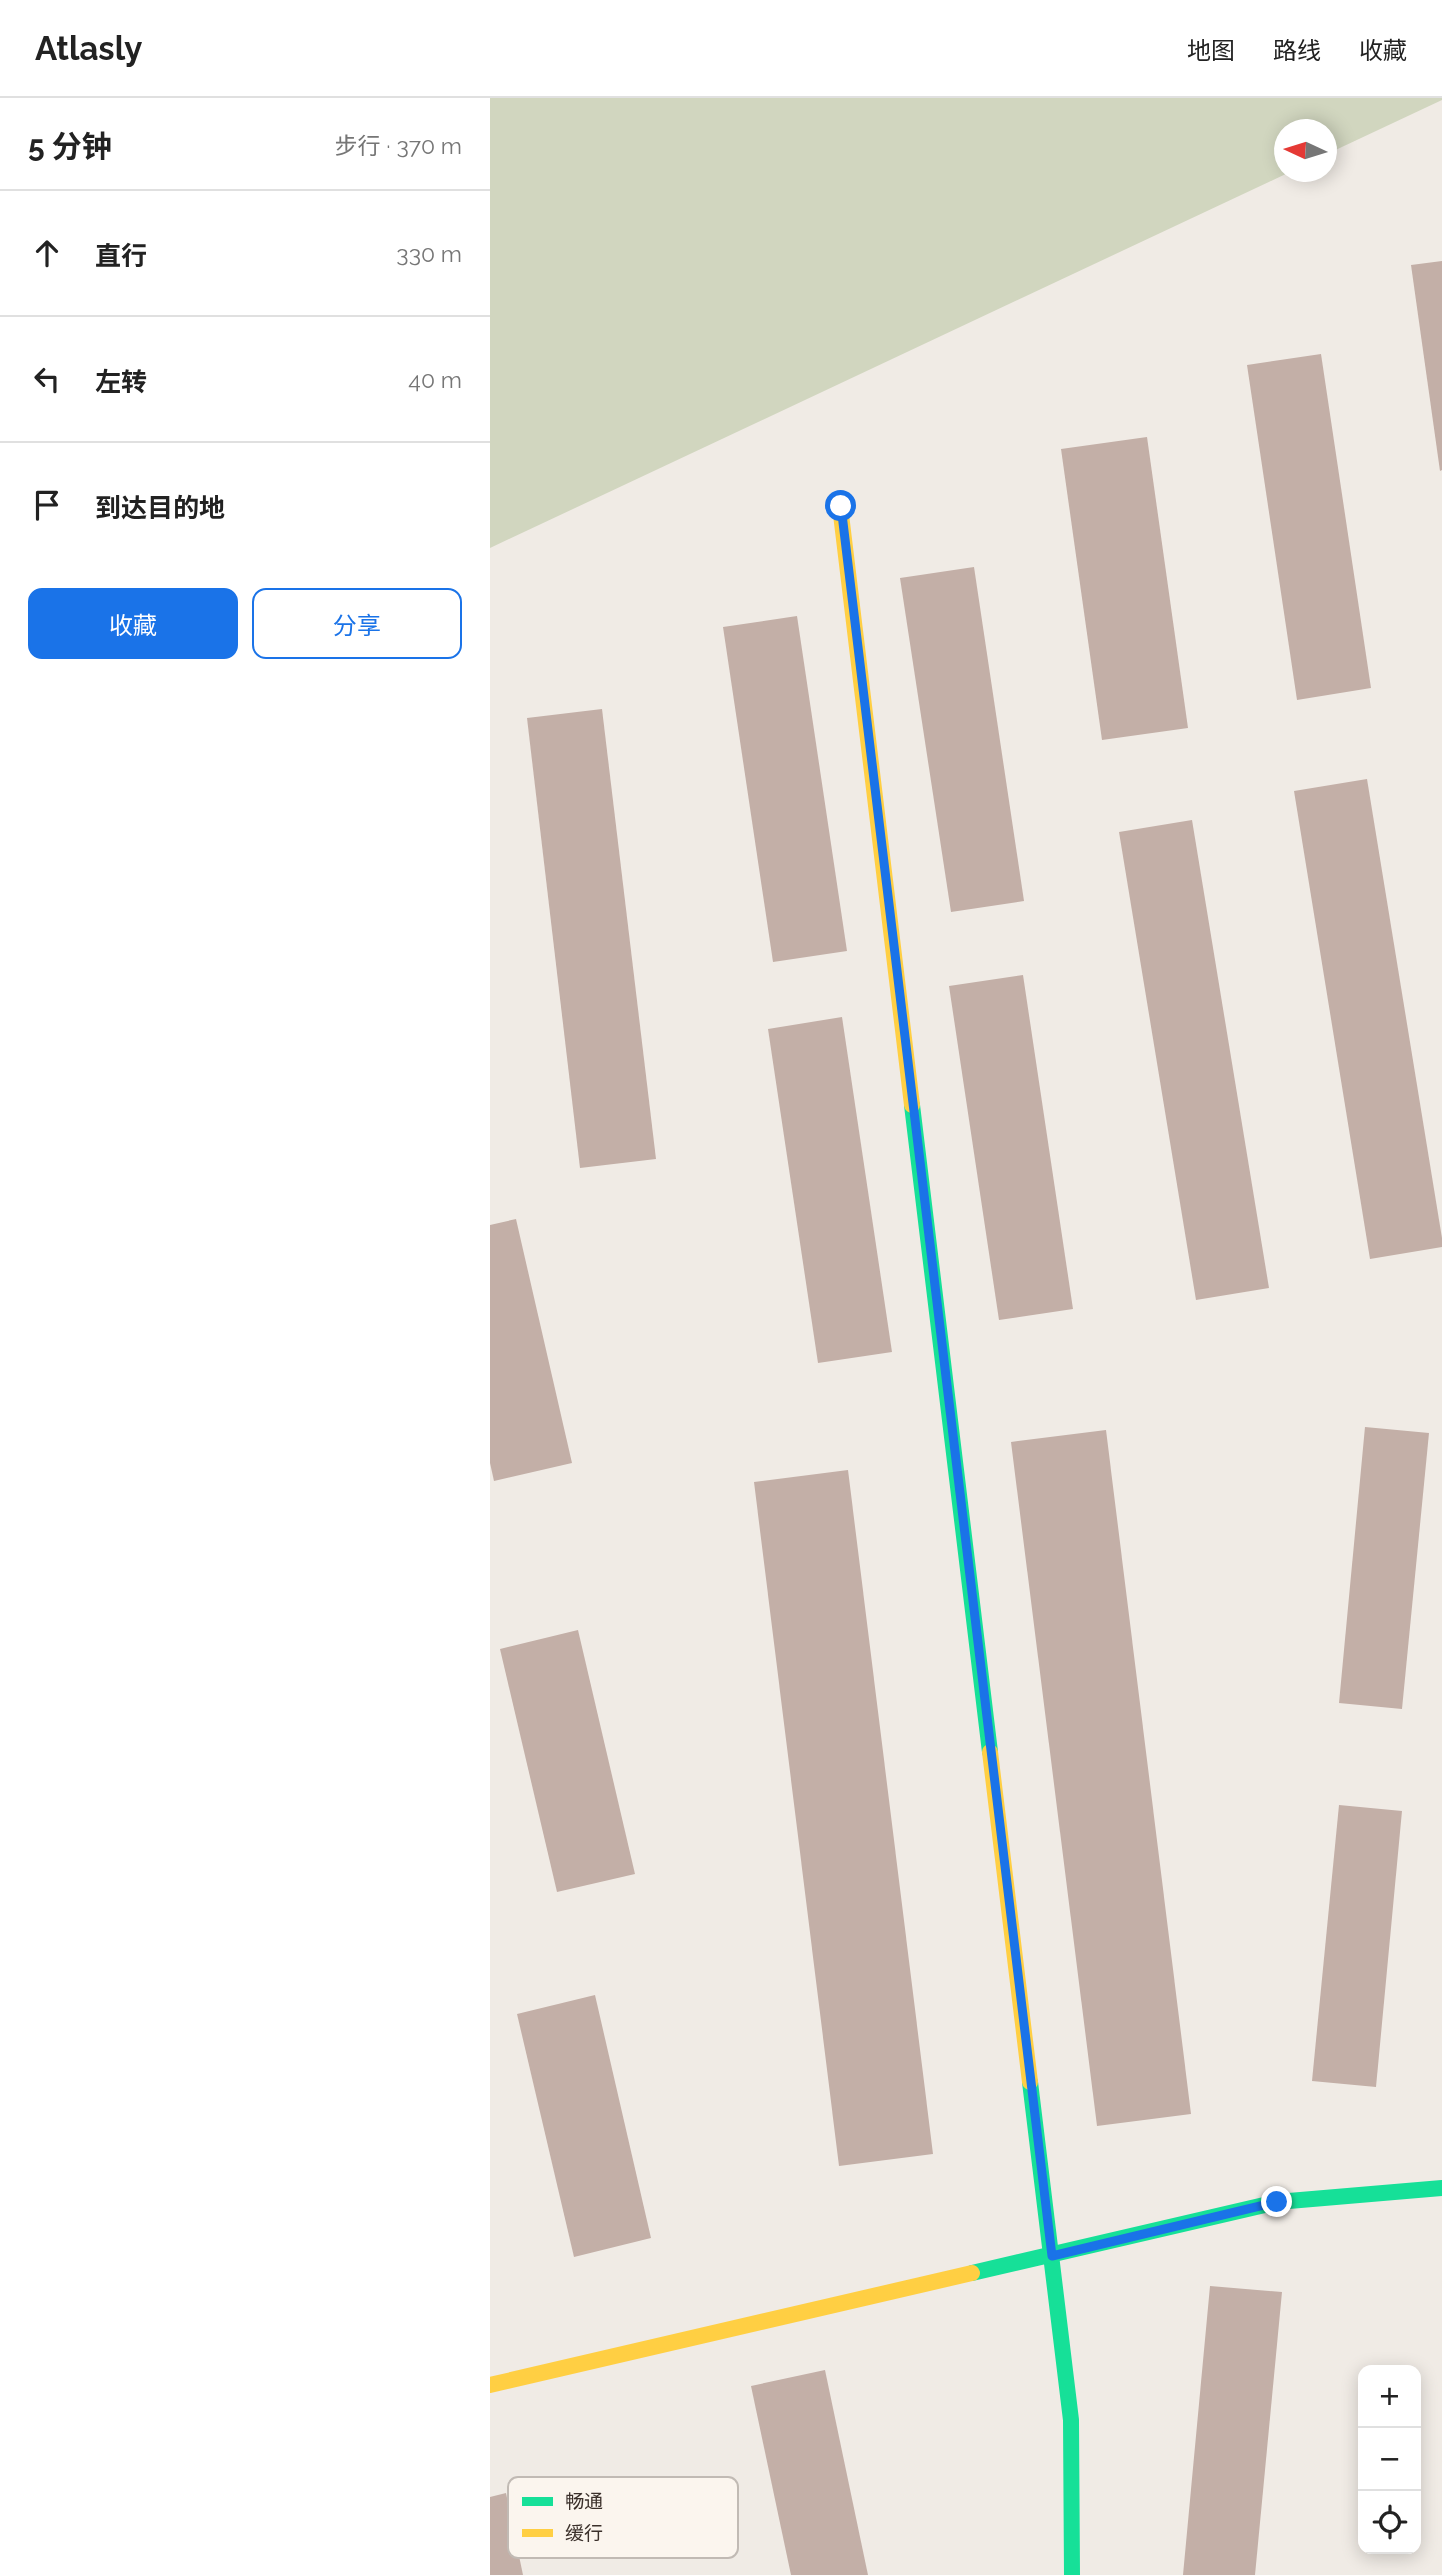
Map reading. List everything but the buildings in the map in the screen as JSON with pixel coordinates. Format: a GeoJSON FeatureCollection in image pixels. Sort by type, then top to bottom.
{"type":"FeatureCollection","features":[{"type":"Feature","properties":{"kind":"street"},"geometry":{"type":"LineString","coordinates":[[841,506],[1071,2420],[1072,2575]]}},
{"type":"Feature","properties":{"kind":"street"},"geometry":{"type":"LineString","coordinates":[[490,2385],[1277,2202],[1442,2188]]}},
{"type":"Feature","properties":{"kind":"green space"},"geometry":{"type":"Polygon","coordinates":[[[490,98],[1442,98],[1337,149],[1337,119],[1274,119],[1274,180],[490,548],[490,98]]]}},
{"type":"Feature","properties":{"kind":"traffic: fast"},"geometry":{"type":"LineString","coordinates":[[912,1105],[990,1752]]}},
{"type":"Feature","properties":{"kind":"traffic: fast"},"geometry":{"type":"LineString","coordinates":[[1030,2082],[1071,2420],[1072,2575]]}},
{"type":"Feature","properties":{"kind":"traffic: fast"},"geometry":{"type":"LineString","coordinates":[[972,2273],[1277,2202],[1442,2188]]}},
{"type":"Feature","properties":{"kind":"traffic: slow"},"geometry":{"type":"LineString","coordinates":[[840,506],[912,1105]]}},
{"type":"Feature","properties":{"kind":"traffic: slow"},"geometry":{"type":"LineString","coordinates":[[990,1752],[1030,2082]]}},
{"type":"Feature","properties":{"kind":"traffic: slow"},"geometry":{"type":"LineString","coordinates":[[490,2385],[972,2273]]}},
{"type":"Feature","properties":{"kind":"route"},"geometry":{"type":"LineString","coordinates":[[841,506],[1052,2256],[1277,2202]]}}]}
